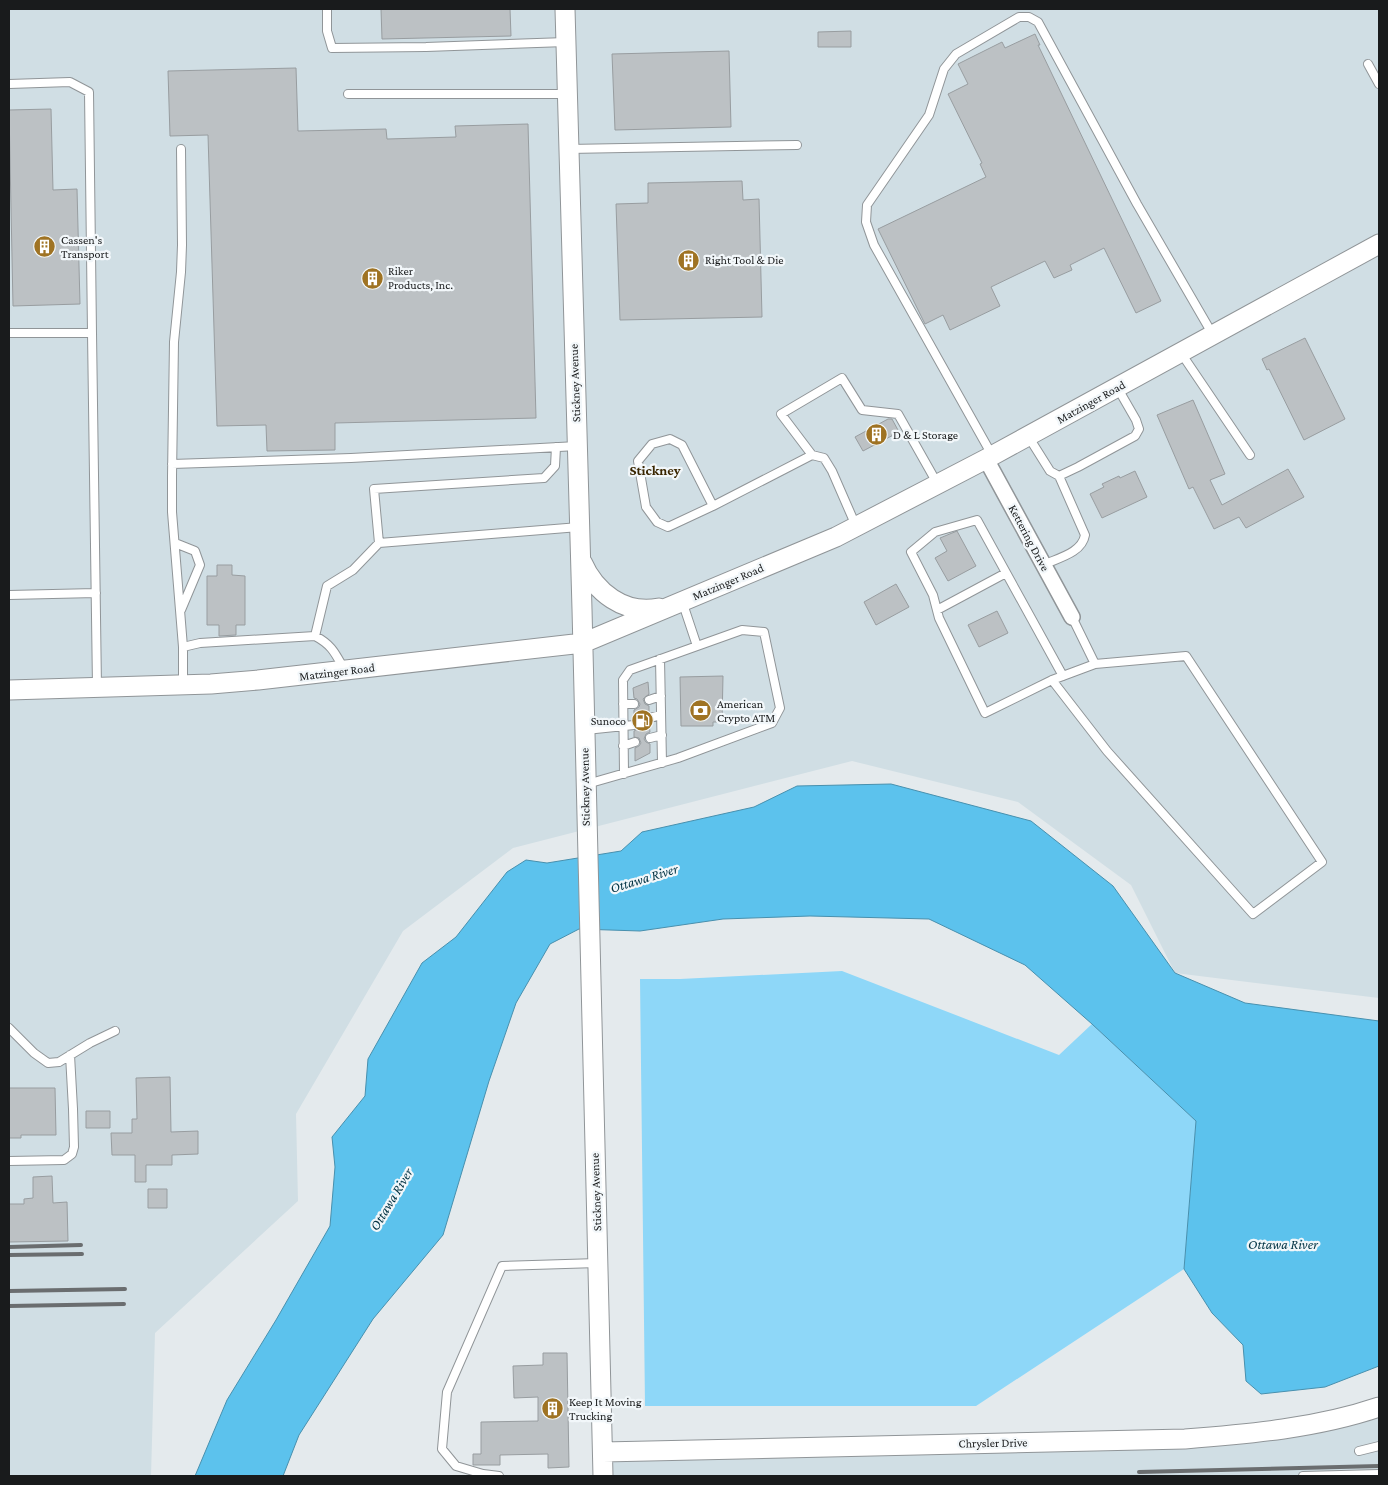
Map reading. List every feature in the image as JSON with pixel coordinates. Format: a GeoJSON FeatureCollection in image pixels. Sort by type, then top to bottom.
{"type":"FeatureCollection","features":[{"type":"Feature","properties":{"kind":"street","name":"Stickney Avenue"},"geometry":{"type":"LineString","coordinates":[[564,9],[583,643],[603,1476]]}},
{"type":"Feature","properties":{"kind":"street","name":"Matzinger Road"},"geometry":{"type":"LineString","coordinates":[[9,690],[258,680],[583,643],[836,537],[1028,436],[1379,244]]}},
{"type":"Feature","properties":{"kind":"street","name":"Kettering Drive"},"geometry":{"type":"LineString","coordinates":[[989,457],[1043,565],[1072,617]]}},
{"type":"Feature","properties":{"kind":"street"},"geometry":{"type":"LineString","coordinates":[[580,559],[592,582],[611,599],[632,608],[652,609],[678,603]]}},
{"type":"Feature","properties":{"kind":"street","name":"Chrysler Drive"},"geometry":{"type":"LineString","coordinates":[[603,1452],[1185,1439],[1239,1435],[1302,1426],[1363,1413],[1379,1407]]}},
{"type":"Feature","properties":{"kind":"lane"},"geometry":{"type":"LineString","coordinates":[[328,9],[327,31],[332,48],[566,42]]}},
{"type":"Feature","properties":{"kind":"lane"},"geometry":{"type":"LineString","coordinates":[[989,457],[874,245],[866,222],[868,205],[929,115],[944,69],[956,54],[1019,17],[1028,17],[1038,22],[1137,204],[1213,335]]}},
{"type":"Feature","properties":{"kind":"lane"},"geometry":{"type":"LineString","coordinates":[[1368,64],[1379,84]]}},
{"type":"Feature","properties":{"kind":"lane"},"geometry":{"type":"LineString","coordinates":[[9,84],[70,82],[89,92],[97,687]]}},
{"type":"Feature","properties":{"kind":"lane"},"geometry":{"type":"LineString","coordinates":[[348,94],[567,94]]}},
{"type":"Feature","properties":{"kind":"lane"},"geometry":{"type":"LineString","coordinates":[[568,149],[797,145]]}},
{"type":"Feature","properties":{"kind":"lane"},"geometry":{"type":"LineString","coordinates":[[181,149],[182,263],[174,342],[172,464],[175,543],[184,647],[183,684]]}},
{"type":"Feature","properties":{"kind":"lane"},"geometry":{"type":"LineString","coordinates":[[9,333],[92,332]]}},
{"type":"Feature","properties":{"kind":"lane"},"geometry":{"type":"LineString","coordinates":[[1181,352],[1250,455]]}},
{"type":"Feature","properties":{"kind":"lane"},"geometry":{"type":"LineString","coordinates":[[856,526],[832,471],[824,458],[812,455],[782,414],[842,378],[862,410],[898,414],[938,484]]}},
{"type":"Feature","properties":{"kind":"lane"},"geometry":{"type":"LineString","coordinates":[[1059,476],[1134,436],[1139,429],[1136,420],[1117,387]]}},
{"type":"Feature","properties":{"kind":"lane"},"geometry":{"type":"LineString","coordinates":[[1028,436],[1050,471],[1059,476],[1085,536],[1080,548],[1043,565]]}},
{"type":"Feature","properties":{"kind":"lane"},"geometry":{"type":"LineString","coordinates":[[714,506],[682,445],[670,439],[652,444],[638,461],[646,507],[657,522],[668,527],[714,506],[812,455]]}},
{"type":"Feature","properties":{"kind":"lane"},"geometry":{"type":"LineString","coordinates":[[172,464],[351,458],[577,446]]}},
{"type":"Feature","properties":{"kind":"lane"},"geometry":{"type":"LineString","coordinates":[[379,543],[374,489],[544,478],[555,466],[556,447]]}},
{"type":"Feature","properties":{"kind":"lane"},"geometry":{"type":"LineString","coordinates":[[1052,680],[1107,751],[1253,914],[1322,862],[1186,656],[1095,664],[1063,676],[1052,680],[985,713],[939,618],[933,595],[911,552],[935,532],[977,520],[1063,676]]}},
{"type":"Feature","properties":{"kind":"lane"},"geometry":{"type":"LineString","coordinates":[[315,636],[328,586],[353,570],[379,543],[579,527]]}},
{"type":"Feature","properties":{"kind":"lane"},"geometry":{"type":"LineString","coordinates":[[175,543],[195,551],[200,565],[180,611]]}},
{"type":"Feature","properties":{"kind":"lane"},"geometry":{"type":"LineString","coordinates":[[937,610],[1006,574]]}},
{"type":"Feature","properties":{"kind":"lane"},"geometry":{"type":"LineString","coordinates":[[9,595],[96,593]]}},
{"type":"Feature","properties":{"kind":"lane"},"geometry":{"type":"LineString","coordinates":[[678,603],[697,646]]}},
{"type":"Feature","properties":{"kind":"lane"},"geometry":{"type":"LineString","coordinates":[[1072,617],[1095,664]]}},
{"type":"Feature","properties":{"kind":"lane"},"geometry":{"type":"LineString","coordinates":[[585,784],[624,774],[662,763],[772,723],[780,708],[764,632],[742,630],[630,670],[623,680],[624,774]]}},
{"type":"Feature","properties":{"kind":"lane"},"geometry":{"type":"LineString","coordinates":[[184,647],[200,643],[315,636],[324,640],[333,648],[345,671]]}},
{"type":"Feature","properties":{"kind":"lane"},"geometry":{"type":"LineString","coordinates":[[660,659],[662,763]]}},
{"type":"Feature","properties":{"kind":"lane"},"geometry":{"type":"LineString","coordinates":[[649,700],[661,696]]}},
{"type":"Feature","properties":{"kind":"lane"},"geometry":{"type":"LineString","coordinates":[[623,704],[634,704]]}},
{"type":"Feature","properties":{"kind":"lane"},"geometry":{"type":"LineString","coordinates":[[649,718],[661,715]]}},
{"type":"Feature","properties":{"kind":"lane"},"geometry":{"type":"LineString","coordinates":[[584,731],[634,725]]}},
{"type":"Feature","properties":{"kind":"lane"},"geometry":{"type":"LineString","coordinates":[[650,738],[662,735]]}},
{"type":"Feature","properties":{"kind":"lane"},"geometry":{"type":"LineString","coordinates":[[623,746],[635,742]]}},
{"type":"Feature","properties":{"kind":"lane"},"geometry":{"type":"LineString","coordinates":[[9,1028],[34,1053],[48,1063],[59,1062],[90,1043],[115,1032]]}},
{"type":"Feature","properties":{"kind":"lane"},"geometry":{"type":"LineString","coordinates":[[9,1161],[64,1160],[72,1154],[74,1147],[70,1055]]}},
{"type":"Feature","properties":{"kind":"lane"},"geometry":{"type":"LineString","coordinates":[[499,1476],[483,1474],[456,1466],[442,1449],[447,1392],[502,1266],[598,1262]]}},
{"type":"Feature","properties":{"kind":"lane"},"geometry":{"type":"LineString","coordinates":[[1359,1451],[1379,1446]]}},
{"type":"Feature","properties":{"kind":"lane"},"geometry":{"type":"LineString","coordinates":[[1303,1476],[1379,1474]]}},
{"type":"Feature","properties":{"kind":"shaded area"},"geometry":{"type":"Polygon","coordinates":[[[9,9],[1379,9],[1379,998],[1175,973],[1131,885],[1018,802],[852,761],[513,848],[403,931],[296,1114],[298,1201],[155,1333],[151,1476],[9,1476],[9,9]]]}},
{"type":"Feature","properties":{"kind":"shaded area"},"geometry":{"type":"Polygon","coordinates":[[[842,971],[1059,1055],[1092,1024],[1196,1121],[1184,1269],[976,1406],[645,1406],[640,979],[680,979],[842,971]]]}},
{"type":"Feature","properties":{"kind":"shaded area"},"geometry":{"type":"Polygon","coordinates":[[[1379,1407],[1379,1476],[604,1476],[603,1452],[1185,1439],[1379,1407]]]}},
{"type":"Feature","properties":{"kind":"water","name":"Ottawa River"},"geometry":{"type":"Polygon","coordinates":[[[891,784],[1031,821],[1113,886],[1175,973],[1245,1003],[1379,1021],[1379,1366],[1325,1387],[1261,1394],[1246,1381],[1243,1345],[1212,1313],[1184,1269],[1196,1121],[1092,1024],[1025,965],[929,919],[810,916],[723,919],[640,931],[579,929],[550,944],[516,1003],[489,1081],[443,1235],[373,1319],[299,1435],[283,1476],[195,1476],[227,1400],[330,1226],[335,1167],[332,1137],[365,1096],[368,1059],[422,963],[456,937],[507,872],[526,860],[547,863],[621,851],[642,832],[754,807],[797,786],[891,784]]]}},
{"type":"Feature","properties":{"kind":"building"},"geometry":{"type":"Polygon","coordinates":[[[381,9],[510,9],[511,36],[382,39],[381,9]]]}},
{"type":"Feature","properties":{"kind":"building"},"geometry":{"type":"Polygon","coordinates":[[[851,31],[851,47],[818,47],[818,32],[851,31]]]}},
{"type":"Feature","properties":{"kind":"building"},"geometry":{"type":"Polygon","coordinates":[[[1035,34],[1040,45],[1038,45],[1161,301],[1136,313],[1104,248],[1070,265],[1072,270],[1054,278],[1045,261],[991,287],[1000,306],[950,330],[943,315],[925,324],[878,229],[986,177],[980,164],[982,163],[948,94],[968,84],[958,64],[1002,42],[1005,48],[1035,34]]]}},
{"type":"Feature","properties":{"kind":"building"},"geometry":{"type":"Polygon","coordinates":[[[729,51],[731,127],[615,130],[612,54],[729,51]]]}},
{"type":"Feature","properties":{"kind":"building","name":"Riker Products, Inc."},"geometry":{"type":"Polygon","coordinates":[[[296,68],[298,131],[386,129],[387,139],[456,137],[455,126],[528,124],[536,418],[335,423],[335,450],[267,451],[266,425],[217,426],[208,135],[170,136],[168,71],[296,68]]]}},
{"type":"Feature","properties":{"kind":"building","name":"Cassen's Transport"},"geometry":{"type":"Polygon","coordinates":[[[51,109],[53,190],[77,189],[80,304],[13,306],[9,110],[51,109]]]}},
{"type":"Feature","properties":{"kind":"building","name":"Right Tool & Die"},"geometry":{"type":"Polygon","coordinates":[[[742,181],[743,200],[759,199],[762,317],[620,320],[616,204],[648,203],[648,183],[742,181]]]}},
{"type":"Feature","properties":{"kind":"building"},"geometry":{"type":"Polygon","coordinates":[[[1305,338],[1345,419],[1304,440],[1269,369],[1267,370],[1262,359],[1305,338]]]}},
{"type":"Feature","properties":{"kind":"building"},"geometry":{"type":"Polygon","coordinates":[[[1193,400],[1225,474],[1210,480],[1222,505],[1288,469],[1304,497],[1246,528],[1239,517],[1214,529],[1193,487],[1189,489],[1157,415],[1193,400]]]}},
{"type":"Feature","properties":{"kind":"building","name":"D & L Storage"},"geometry":{"type":"Polygon","coordinates":[[[888,419],[892,419],[899,432],[863,451],[855,437],[888,419]]]}},
{"type":"Feature","properties":{"kind":"building"},"geometry":{"type":"Polygon","coordinates":[[[1135,471],[1147,497],[1102,518],[1090,494],[1104,487],[1102,484],[1135,471]]]}},
{"type":"Feature","properties":{"kind":"building"},"geometry":{"type":"Polygon","coordinates":[[[957,531],[976,566],[948,581],[935,558],[947,551],[940,538],[957,531]]]}},
{"type":"Feature","properties":{"kind":"building"},"geometry":{"type":"Polygon","coordinates":[[[217,565],[232,565],[232,575],[245,576],[245,625],[236,625],[236,635],[219,636],[219,625],[207,625],[207,576],[217,576],[217,565]]]}},
{"type":"Feature","properties":{"kind":"building"},"geometry":{"type":"Polygon","coordinates":[[[896,584],[909,607],[876,625],[864,602],[896,584]]]}},
{"type":"Feature","properties":{"kind":"building"},"geometry":{"type":"Polygon","coordinates":[[[997,611],[1008,633],[979,647],[968,625],[997,611]]]}},
{"type":"Feature","properties":{"kind":"building","name":"American Crypto ATM"},"geometry":{"type":"Polygon","coordinates":[[[723,676],[722,722],[713,722],[713,726],[681,726],[680,677],[723,676]]]}},
{"type":"Feature","properties":{"kind":"building","name":"Sunoco"},"geometry":{"type":"Polygon","coordinates":[[[648,682],[649,694],[643,699],[645,704],[649,706],[649,712],[645,714],[643,719],[649,724],[650,732],[646,734],[644,739],[650,744],[650,753],[635,761],[635,748],[641,743],[639,738],[634,737],[634,731],[640,725],[634,719],[634,710],[640,704],[634,698],[633,688],[648,682]]]}},
{"type":"Feature","properties":{"kind":"building"},"geometry":{"type":"Polygon","coordinates":[[[170,1077],[171,1132],[198,1131],[198,1154],[172,1155],[172,1165],[146,1165],[146,1182],[135,1182],[135,1155],[112,1155],[111,1133],[132,1133],[132,1119],[137,1119],[136,1078],[170,1077]]]}},
{"type":"Feature","properties":{"kind":"building"},"geometry":{"type":"Polygon","coordinates":[[[9,1088],[55,1088],[56,1135],[21,1135],[21,1138],[9,1138],[9,1088]]]}},
{"type":"Feature","properties":{"kind":"building"},"geometry":{"type":"Polygon","coordinates":[[[86,1111],[110,1111],[110,1128],[86,1128],[86,1111]]]}},
{"type":"Feature","properties":{"kind":"building"},"geometry":{"type":"Polygon","coordinates":[[[52,1176],[53,1203],[67,1202],[68,1241],[9,1242],[9,1204],[24,1204],[24,1199],[33,1198],[33,1177],[52,1176]]]}},
{"type":"Feature","properties":{"kind":"building"},"geometry":{"type":"Polygon","coordinates":[[[148,1189],[167,1189],[167,1208],[148,1208],[148,1189]]]}},
{"type":"Feature","properties":{"kind":"building","name":"Keep It Moving Trucking"},"geometry":{"type":"Polygon","coordinates":[[[543,1353],[567,1353],[569,1467],[548,1468],[548,1454],[500,1455],[500,1465],[473,1465],[473,1454],[481,1454],[481,1422],[538,1421],[538,1397],[514,1398],[513,1366],[543,1365],[543,1353]]]}},
{"type":"Feature","properties":{"kind":"railway"},"geometry":{"type":"LineString","coordinates":[[9,1247],[81,1245]]}},
{"type":"Feature","properties":{"kind":"railway"},"geometry":{"type":"LineString","coordinates":[[9,1255],[82,1254]]}},
{"type":"Feature","properties":{"kind":"railway"},"geometry":{"type":"LineString","coordinates":[[9,1291],[125,1289]]}},
{"type":"Feature","properties":{"kind":"railway"},"geometry":{"type":"LineString","coordinates":[[9,1306],[124,1304]]}},
{"type":"Feature","properties":{"kind":"railway"},"geometry":{"type":"LineString","coordinates":[[1139,1472],[1379,1466]]}},
{"type":"Feature","properties":{"kind":"place","name":"Cassen's Transport"},"geometry":{"type":"Point","coordinates":[45,247]}},
{"type":"Feature","properties":{"kind":"place","name":"Right Tool & Die"},"geometry":{"type":"Point","coordinates":[689,260]}},
{"type":"Feature","properties":{"kind":"place","name":"Riker Products, Inc."},"geometry":{"type":"Point","coordinates":[372,278]}},
{"type":"Feature","properties":{"kind":"place","name":"D & L Storage"},"geometry":{"type":"Point","coordinates":[877,435]}},
{"type":"Feature","properties":{"kind":"place","name":"American Crypto ATM"},"geometry":{"type":"Point","coordinates":[701,711]}},
{"type":"Feature","properties":{"kind":"place","name":"Sunoco"},"geometry":{"type":"Point","coordinates":[642,721]}},
{"type":"Feature","properties":{"kind":"place","name":"Keep It Moving Trucking"},"geometry":{"type":"Point","coordinates":[553,1409]}},
{"type":"Feature","properties":{"kind":"district","name":"Stickney"},"geometry":{"type":"Point","coordinates":[655,470]}}]}
